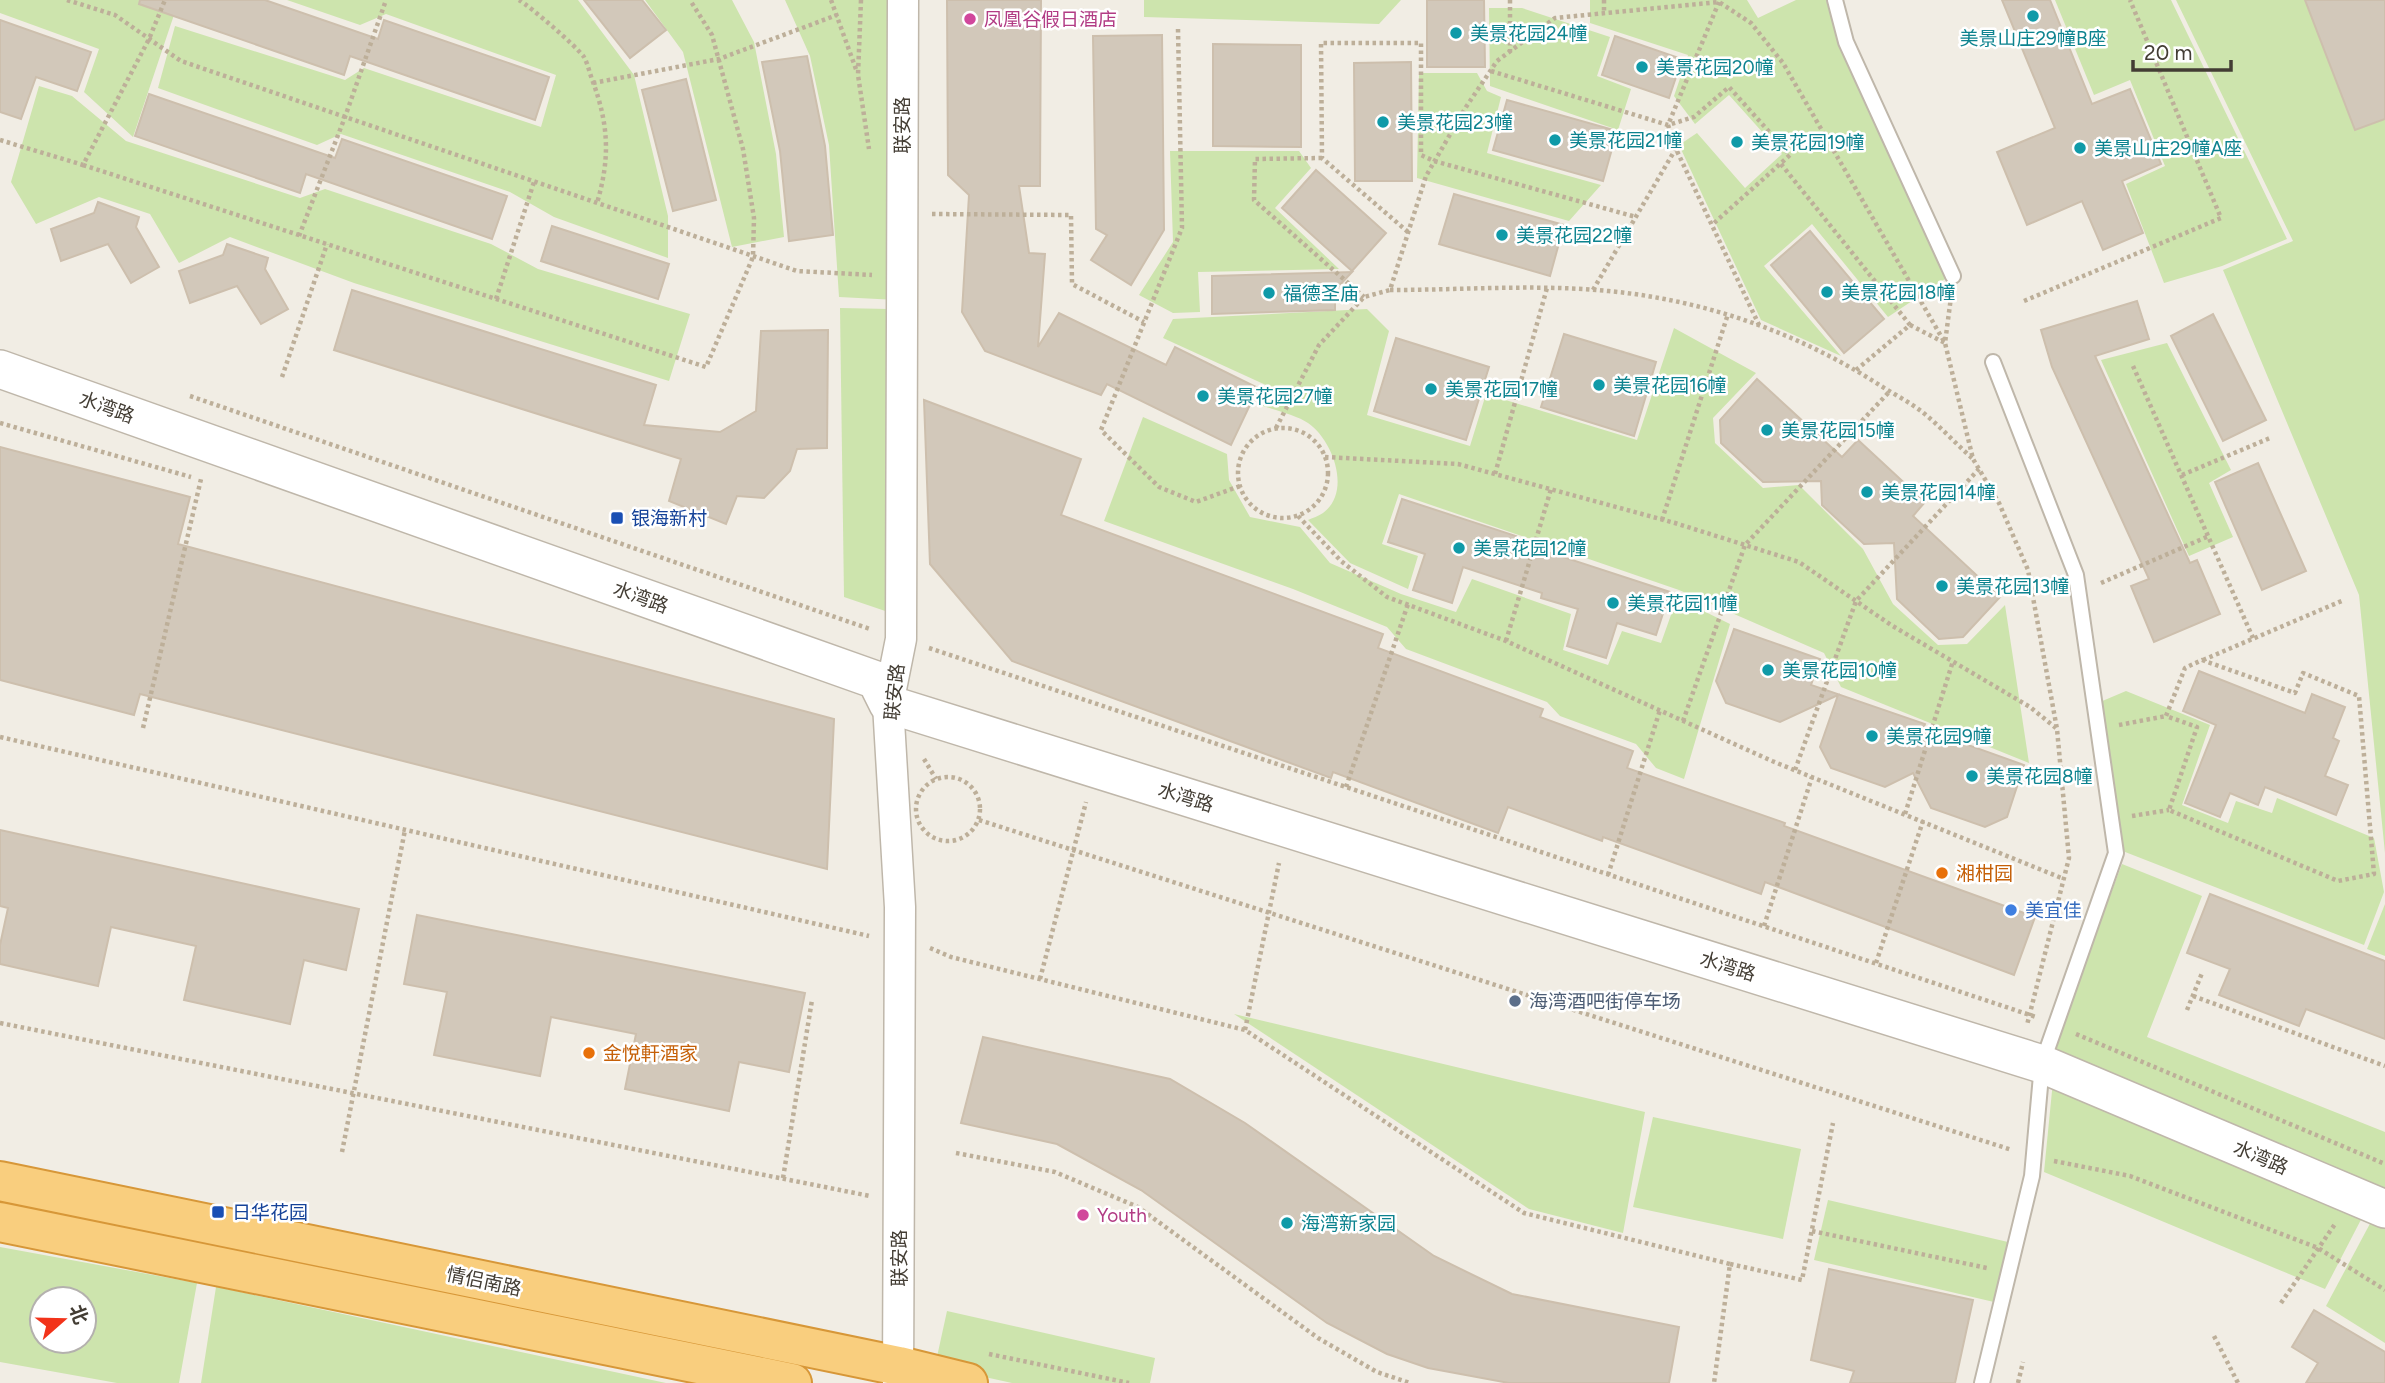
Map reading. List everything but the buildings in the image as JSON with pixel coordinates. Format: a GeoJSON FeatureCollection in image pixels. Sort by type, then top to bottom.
{"type":"FeatureCollection","features":[{"type":"Feature","properties":{"kind":"highway","name":"情侣南路"},"geometry":{"type":"LineString","coordinates":[[0,1181],[898,1375],[968,1383]]}},
{"type":"Feature","properties":{"kind":"highway","name":"情侣南路"},"geometry":{"type":"LineString","coordinates":[[0,1222],[792,1383]]}},
{"type":"Feature","properties":{"kind":"street","name":"联安路"},"geometry":{"type":"LineString","coordinates":[[898,1375],[900,936],[888,704],[901,639],[903,0]]}},
{"type":"Feature","properties":{"kind":"street","name":"水湾路"},"geometry":{"type":"LineString","coordinates":[[0,369],[876,680],[888,704],[2031,1060],[2385,1209]]}},
{"type":"Feature","properties":{"kind":"lane"},"geometry":{"type":"LineString","coordinates":[[1835,0],[1846,42],[1953,276]]}},
{"type":"Feature","properties":{"kind":"lane"},"geometry":{"type":"LineString","coordinates":[[1982,1383],[2032,1176],[2034,1157],[2031,1060],[2056,1025],[2116,853],[2076,575],[1993,362]]}},
{"type":"Feature","properties":{"kind":"path"},"geometry":{"type":"LineString","coordinates":[[67,0],[115,15],[181,61],[752,257],[797,271],[875,275]]}},
{"type":"Feature","properties":{"kind":"path"},"geometry":{"type":"LineString","coordinates":[[83,165],[149,39],[165,0]]}},
{"type":"Feature","properties":{"kind":"path"},"geometry":{"type":"LineString","coordinates":[[299,236],[386,0]]}},
{"type":"Feature","properties":{"kind":"path"},"geometry":{"type":"LineString","coordinates":[[519,0],[530,6],[584,57],[600,102],[607,142],[606,176],[597,204]]}},
{"type":"Feature","properties":{"kind":"path"},"geometry":{"type":"LineString","coordinates":[[0,140],[706,367],[752,257],[754,218],[743,149],[719,59],[712,36],[690,0]]}},
{"type":"Feature","properties":{"kind":"path"},"geometry":{"type":"LineString","coordinates":[[831,0],[858,75]]}},
{"type":"Feature","properties":{"kind":"path"},"geometry":{"type":"LineString","coordinates":[[1510,0],[1510,52]]}},
{"type":"Feature","properties":{"kind":"path"},"geometry":{"type":"LineString","coordinates":[[1604,0],[1604,13]]}},
{"type":"Feature","properties":{"kind":"path"},"geometry":{"type":"LineString","coordinates":[[2024,301],[2221,218],[2130,0]]}},
{"type":"Feature","properties":{"kind":"path"},"geometry":{"type":"LineString","coordinates":[[1719,2],[1668,125],[1676,149],[1759,325]]}},
{"type":"Feature","properties":{"kind":"path"},"geometry":{"type":"LineString","coordinates":[[1390,290],[1426,176],[1497,61],[1555,18],[1719,2],[1751,23],[1783,62],[1945,343],[1973,459]]}},
{"type":"Feature","properties":{"kind":"path"},"geometry":{"type":"LineString","coordinates":[[593,83],[719,59],[836,15]]}},
{"type":"Feature","properties":{"kind":"path"},"geometry":{"type":"LineString","coordinates":[[1178,29],[1182,228],[1101,430],[1159,487],[1196,502],[1240,486]]}},
{"type":"Feature","properties":{"kind":"path"},"geometry":{"type":"LineString","coordinates":[[1322,158],[1321,43],[1421,43],[1421,155],[1434,161],[1636,217]]}},
{"type":"Feature","properties":{"kind":"path"},"geometry":{"type":"LineString","coordinates":[[1491,71],[1668,125],[1694,117],[1729,87],[1790,156],[1713,224]]}},
{"type":"Feature","properties":{"kind":"path"},"geometry":{"type":"LineString","coordinates":[[1593,290],[1676,149]]}},
{"type":"Feature","properties":{"kind":"path"},"geometry":{"type":"LineString","coordinates":[[1364,297],[1254,200],[1255,159],[1322,158],[1408,232]]}},
{"type":"Feature","properties":{"kind":"path"},"geometry":{"type":"LineString","coordinates":[[1781,164],[1910,325],[1945,343]]}},
{"type":"Feature","properties":{"kind":"path"},"geometry":{"type":"LineString","coordinates":[[496,299],[534,182]]}},
{"type":"Feature","properties":{"kind":"path"},"geometry":{"type":"LineString","coordinates":[[902,214],[1071,215],[1072,284],[1144,322]]}},
{"type":"Feature","properties":{"kind":"path"},"geometry":{"type":"LineString","coordinates":[[282,377],[327,244]]}},
{"type":"Feature","properties":{"kind":"path"},"geometry":{"type":"LineString","coordinates":[[1945,343],[1953,276]]}},
{"type":"Feature","properties":{"kind":"path"},"geometry":{"type":"LineString","coordinates":[[1495,474],[1547,288]]}},
{"type":"Feature","properties":{"kind":"path"},"geometry":{"type":"LineString","coordinates":[[1276,428],[1319,345],[1364,297],[1390,290],[1593,290],[1666,300],[1728,314],[1782,333],[1856,370],[1921,411],[1973,459],[1999,503],[2028,570],[2057,729],[2069,858],[2030,1014],[2031,1060]]}},
{"type":"Feature","properties":{"kind":"path"},"geometry":{"type":"LineString","coordinates":[[1662,520],[1728,314]]}},
{"type":"Feature","properties":{"kind":"path"},"geometry":{"type":"LineString","coordinates":[[1856,370],[1910,325]]}},
{"type":"Feature","properties":{"kind":"path"},"geometry":{"type":"LineString","coordinates":[[2133,366],[2253,638]]}},
{"type":"Feature","properties":{"kind":"path"},"geometry":{"type":"LineString","coordinates":[[1683,721],[1745,545],[1890,391]]}},
{"type":"Feature","properties":{"kind":"path"},"geometry":{"type":"LineString","coordinates":[[185,395],[901,639],[2030,1014],[2385,1164]]}},
{"type":"Feature","properties":{"kind":"path"},"geometry":{"type":"LineString","coordinates":[[1276,428],[1291,428],[1306,434],[1318,444],[1325,457],[1328,471],[1324,492],[1310,510],[1298,516],[1283,519],[1269,517],[1251,505],[1240,486],[1237,471],[1241,456],[1249,443],[1261,433],[1276,428]]}},
{"type":"Feature","properties":{"kind":"path"},"geometry":{"type":"LineString","coordinates":[[2182,475],[2270,438]]}},
{"type":"Feature","properties":{"kind":"path"},"geometry":{"type":"LineString","coordinates":[[1325,457],[1458,464],[1662,520],[1798,562],[1953,662],[2030,707],[2057,729]]}},
{"type":"Feature","properties":{"kind":"path"},"geometry":{"type":"LineString","coordinates":[[1795,770],[1856,601],[1979,469]]}},
{"type":"Feature","properties":{"kind":"path"},"geometry":{"type":"LineString","coordinates":[[143,728],[201,479]]}},
{"type":"Feature","properties":{"kind":"path"},"geometry":{"type":"LineString","coordinates":[[1506,641],[1551,489]]}},
{"type":"Feature","properties":{"kind":"path"},"geometry":{"type":"LineString","coordinates":[[1298,516],[1341,561],[1387,597],[1506,641],[1795,770],[2064,879]]}},
{"type":"Feature","properties":{"kind":"path"},"geometry":{"type":"LineString","coordinates":[[2079,593],[2209,536]]}},
{"type":"Feature","properties":{"kind":"path"},"geometry":{"type":"LineString","coordinates":[[2166,716],[2185,668],[2344,600]]}},
{"type":"Feature","properties":{"kind":"path"},"geometry":{"type":"LineString","coordinates":[[1346,787],[1408,604]]}},
{"type":"Feature","properties":{"kind":"path"},"geometry":{"type":"LineString","coordinates":[[2111,819],[2169,810],[2338,881],[2375,874],[2359,696],[2303,673],[2295,693],[2202,660]]}},
{"type":"Feature","properties":{"kind":"path"},"geometry":{"type":"LineString","coordinates":[[1905,814],[1953,662]]}},
{"type":"Feature","properties":{"kind":"path"},"geometry":{"type":"LineString","coordinates":[[1608,874],[1660,710]]}},
{"type":"Feature","properties":{"kind":"path"},"geometry":{"type":"LineString","coordinates":[[2098,729],[2166,716],[2197,727],[2169,810]]}},
{"type":"Feature","properties":{"kind":"path"},"geometry":{"type":"LineString","coordinates":[[0,737],[870,936]]}},
{"type":"Feature","properties":{"kind":"path"},"geometry":{"type":"LineString","coordinates":[[1764,926],[1812,777]]}},
{"type":"Feature","properties":{"kind":"path"},"geometry":{"type":"LineString","coordinates":[[957,778],[974,790],[981,810],[979,820],[974,830],[966,837],[944,842],[925,832],[919,823],[916,802],[927,784],[936,779],[957,778]]}},
{"type":"Feature","properties":{"kind":"path"},"geometry":{"type":"LineString","coordinates":[[1040,979],[1089,791]]}},
{"type":"Feature","properties":{"kind":"path"},"geometry":{"type":"LineString","coordinates":[[979,820],[2034,1157],[2130,1176],[2318,1248],[2385,1290]]}},
{"type":"Feature","properties":{"kind":"path"},"geometry":{"type":"LineString","coordinates":[[1876,963],[1923,821]]}},
{"type":"Feature","properties":{"kind":"path"},"geometry":{"type":"LineString","coordinates":[[342,1152],[405,830]]}},
{"type":"Feature","properties":{"kind":"path"},"geometry":{"type":"LineString","coordinates":[[1245,1030],[1281,852]]}},
{"type":"Feature","properties":{"kind":"path"},"geometry":{"type":"LineString","coordinates":[[900,936],[951,957],[1245,1030],[1524,1213],[1802,1279],[1833,1123]]}},
{"type":"Feature","properties":{"kind":"path"},"geometry":{"type":"LineString","coordinates":[[2187,1010],[2202,972]]}},
{"type":"Feature","properties":{"kind":"path"},"geometry":{"type":"LineString","coordinates":[[2193,996],[2385,1066]]}},
{"type":"Feature","properties":{"kind":"path"},"geometry":{"type":"LineString","coordinates":[[783,1178],[812,1000]]}},
{"type":"Feature","properties":{"kind":"path"},"geometry":{"type":"LineString","coordinates":[[0,1023],[874,1196]]}},
{"type":"Feature","properties":{"kind":"path"},"geometry":{"type":"LineString","coordinates":[[956,1153],[1055,1172],[1138,1207],[1318,1338],[1377,1372],[1410,1383]]}},
{"type":"Feature","properties":{"kind":"path"},"geometry":{"type":"LineString","coordinates":[[2281,1303],[2338,1220]]}},
{"type":"Feature","properties":{"kind":"path"},"geometry":{"type":"LineString","coordinates":[[1812,1231],[2009,1272]]}},
{"type":"Feature","properties":{"kind":"path"},"geometry":{"type":"LineString","coordinates":[[1714,1383],[1730,1264]]}},
{"type":"Feature","properties":{"kind":"path"},"geometry":{"type":"LineString","coordinates":[[2214,1336],[2238,1383]]}},
{"type":"Feature","properties":{"kind":"path"},"geometry":{"type":"LineString","coordinates":[[2018,1383],[2023,1362]]}},
{"type":"Feature","properties":{"kind":"green space"},"geometry":{"type":"Polygon","coordinates":[[[0,0],[179,0],[133,137],[84,92],[99,49],[0,13],[0,0]]]}},
{"type":"Feature","properties":{"kind":"green space"},"geometry":{"type":"Polygon","coordinates":[[[287,0],[578,0],[634,75],[668,216],[668,258],[554,217],[510,192],[341,134],[317,145],[158,88],[175,26],[345,80],[364,68],[541,127],[556,75],[386,14],[360,25],[287,0]]]}},
{"type":"Feature","properties":{"kind":"green space"},"geometry":{"type":"Polygon","coordinates":[[[645,0],[732,0],[754,42],[776,154],[784,237],[732,247],[683,52],[645,0]]]}},
{"type":"Feature","properties":{"kind":"green space"},"geometry":{"type":"Polygon","coordinates":[[[785,0],[899,0],[897,300],[839,297],[829,145],[810,56],[785,0]]]}},
{"type":"Feature","properties":{"kind":"green space"},"geometry":{"type":"Polygon","coordinates":[[[1144,0],[1401,0],[1379,24],[1144,17],[1144,0]]]}},
{"type":"Feature","properties":{"kind":"green space"},"geometry":{"type":"Polygon","coordinates":[[[1590,0],[1747,0],[1758,18],[1796,0],[1826,0],[1841,44],[1948,277],[1888,317],[1812,224],[1764,266],[1841,356],[1761,320],[1679,145],[1697,133],[1745,188],[1782,154],[1729,95],[1695,124],[1674,96],[1688,55],[1590,23],[1590,0]]]}},
{"type":"Feature","properties":{"kind":"green space"},"geometry":{"type":"Polygon","coordinates":[[[2055,0],[2171,0],[2287,239],[2222,266],[2164,283],[2126,184],[2165,166],[2130,80],[2094,95],[2055,0]]]}},
{"type":"Feature","properties":{"kind":"green space"},"geometry":{"type":"Polygon","coordinates":[[[2176,0],[2385,0],[2385,853],[2359,595],[2223,270],[2293,241],[2176,0]]]}},
{"type":"Feature","properties":{"kind":"green space"},"geometry":{"type":"Polygon","coordinates":[[[1489,8],[1522,8],[1610,37],[1597,76],[1631,89],[1618,130],[1490,86],[1489,8]]]}},
{"type":"Feature","properties":{"kind":"green space"},"geometry":{"type":"Polygon","coordinates":[[[1419,73],[1477,73],[1487,91],[1501,97],[1487,153],[1601,185],[1569,221],[1417,178],[1419,73]]]}},
{"type":"Feature","properties":{"kind":"green space"},"geometry":{"type":"Polygon","coordinates":[[[39,86],[72,96],[126,141],[300,198],[325,189],[491,244],[538,269],[690,314],[669,381],[354,283],[230,237],[179,263],[150,214],[99,197],[36,224],[11,182],[39,86]]]}},
{"type":"Feature","properties":{"kind":"green space"},"geometry":{"type":"Polygon","coordinates":[[[1170,151],[1299,151],[1311,168],[1275,208],[1339,269],[1198,272],[1200,312],[1173,313],[1139,295],[1173,242],[1170,151]]]}},
{"type":"Feature","properties":{"kind":"green space"},"geometry":{"type":"Polygon","coordinates":[[[840,308],[889,309],[894,614],[844,597],[840,308]]]}},
{"type":"Feature","properties":{"kind":"green space"},"geometry":{"type":"Polygon","coordinates":[[[1367,309],[1389,331],[1367,415],[1470,446],[1486,394],[1637,440],[1674,328],[1756,373],[1713,418],[1715,443],[1763,488],[1799,485],[1863,549],[1893,604],[1938,645],[1967,644],[2005,605],[2029,763],[1841,687],[1824,653],[1679,590],[1399,494],[1382,544],[1418,556],[1408,589],[1350,563],[1308,520],[1323,513],[1332,504],[1338,480],[1331,453],[1317,431],[1297,417],[1257,404],[1268,386],[1163,338],[1173,319],[1367,309]]]}},
{"type":"Feature","properties":{"kind":"green space"},"geometry":{"type":"Polygon","coordinates":[[[2167,343],[2231,470],[2209,483],[2233,537],[2189,556],[2101,360],[2167,343]]]}},
{"type":"Feature","properties":{"kind":"green space"},"geometry":{"type":"Polygon","coordinates":[[[1143,417],[1227,454],[1229,480],[1250,517],[1300,527],[1330,563],[1401,594],[1456,612],[1472,579],[1571,614],[1563,650],[1608,665],[1622,631],[1661,643],[1677,598],[1730,624],[1684,779],[1656,768],[1636,744],[1560,716],[1547,702],[1406,649],[1387,627],[1293,589],[1104,521],[1143,417]]]}},
{"type":"Feature","properties":{"kind":"green space"},"geometry":{"type":"Polygon","coordinates":[[[2126,691],[2210,725],[2182,805],[2228,823],[2236,801],[2272,813],[2277,798],[2374,838],[2384,892],[2364,945],[2120,850],[2100,702],[2126,691]]]}},
{"type":"Feature","properties":{"kind":"green space"},"geometry":{"type":"Polygon","coordinates":[[[2122,864],[2202,896],[2147,1037],[2385,1132],[2385,1203],[2046,1063],[2122,864]]]}},
{"type":"Feature","properties":{"kind":"green space"},"geometry":{"type":"Polygon","coordinates":[[[2385,904],[2385,956],[2367,949],[2385,904]]]}},
{"type":"Feature","properties":{"kind":"green space"},"geometry":{"type":"Polygon","coordinates":[[[1234,1014],[1645,1112],[1623,1233],[1529,1209],[1234,1014]]]}},
{"type":"Feature","properties":{"kind":"green space"},"geometry":{"type":"Polygon","coordinates":[[[2053,1081],[2366,1210],[2325,1289],[2044,1172],[2053,1081]]]}},
{"type":"Feature","properties":{"kind":"green space"},"geometry":{"type":"Polygon","coordinates":[[[1653,1117],[1801,1149],[1783,1239],[1633,1207],[1653,1117]]]}},
{"type":"Feature","properties":{"kind":"green space"},"geometry":{"type":"Polygon","coordinates":[[[1828,1200],[2008,1242],[1994,1302],[1814,1260],[1828,1200]]]}},
{"type":"Feature","properties":{"kind":"green space"},"geometry":{"type":"Polygon","coordinates":[[[2373,1218],[2385,1222],[2385,1343],[2326,1306],[2373,1218]]]}},
{"type":"Feature","properties":{"kind":"green space"},"geometry":{"type":"Polygon","coordinates":[[[0,1247],[197,1283],[179,1383],[117,1383],[0,1362],[0,1247]]]}},
{"type":"Feature","properties":{"kind":"green space"},"geometry":{"type":"Polygon","coordinates":[[[217,1287],[666,1383],[201,1383],[217,1287]]]}},
{"type":"Feature","properties":{"kind":"green space"},"geometry":{"type":"Polygon","coordinates":[[[947,1311],[1155,1358],[1150,1383],[1012,1383],[935,1366],[947,1311]]]}},
{"type":"Feature","properties":{"kind":"place","name":"美景山庄29幢B座"},"geometry":{"type":"Point","coordinates":[2033,16]}},
{"type":"Feature","properties":{"kind":"place","name":"凤凰谷假日酒店"},"geometry":{"type":"Point","coordinates":[970,19]}},
{"type":"Feature","properties":{"kind":"place","name":"美景花园24幢"},"geometry":{"type":"Point","coordinates":[1456,33]}},
{"type":"Feature","properties":{"kind":"place","name":"美景花园20幢"},"geometry":{"type":"Point","coordinates":[1642,67]}},
{"type":"Feature","properties":{"kind":"place","name":"美景花园23幢"},"geometry":{"type":"Point","coordinates":[1383,122]}},
{"type":"Feature","properties":{"kind":"place","name":"美景花园21幢"},"geometry":{"type":"Point","coordinates":[1555,140]}},
{"type":"Feature","properties":{"kind":"place","name":"美景花园19幢"},"geometry":{"type":"Point","coordinates":[1737,142]}},
{"type":"Feature","properties":{"kind":"place","name":"美景山庄29幢A座"},"geometry":{"type":"Point","coordinates":[2080,148]}},
{"type":"Feature","properties":{"kind":"place","name":"美景花园22幢"},"geometry":{"type":"Point","coordinates":[1502,235]}},
{"type":"Feature","properties":{"kind":"place","name":"美景花园18幢"},"geometry":{"type":"Point","coordinates":[1827,292]}},
{"type":"Feature","properties":{"kind":"place","name":"福德圣庙"},"geometry":{"type":"Point","coordinates":[1269,293]}},
{"type":"Feature","properties":{"kind":"place","name":"美景花园16幢"},"geometry":{"type":"Point","coordinates":[1599,385]}},
{"type":"Feature","properties":{"kind":"place","name":"美景花园17幢"},"geometry":{"type":"Point","coordinates":[1431,389]}},
{"type":"Feature","properties":{"kind":"place","name":"美景花园27幢"},"geometry":{"type":"Point","coordinates":[1203,396]}},
{"type":"Feature","properties":{"kind":"place","name":"美景花园15幢"},"geometry":{"type":"Point","coordinates":[1767,430]}},
{"type":"Feature","properties":{"kind":"place","name":"美景花园14幢"},"geometry":{"type":"Point","coordinates":[1867,492]}},
{"type":"Feature","properties":{"kind":"place","name":"银海新村"},"geometry":{"type":"Point","coordinates":[617,518]}},
{"type":"Feature","properties":{"kind":"place","name":"美景花园12幢"},"geometry":{"type":"Point","coordinates":[1459,548]}},
{"type":"Feature","properties":{"kind":"place","name":"美景花园13幢"},"geometry":{"type":"Point","coordinates":[1942,586]}},
{"type":"Feature","properties":{"kind":"place","name":"美景花园11幢"},"geometry":{"type":"Point","coordinates":[1613,603]}},
{"type":"Feature","properties":{"kind":"place","name":"美景花园10幢"},"geometry":{"type":"Point","coordinates":[1768,670]}},
{"type":"Feature","properties":{"kind":"place","name":"美景花园9幢"},"geometry":{"type":"Point","coordinates":[1872,736]}},
{"type":"Feature","properties":{"kind":"place","name":"美景花园8幢"},"geometry":{"type":"Point","coordinates":[1972,776]}},
{"type":"Feature","properties":{"kind":"place","name":"湘柑园"},"geometry":{"type":"Point","coordinates":[1942,873]}},
{"type":"Feature","properties":{"kind":"place","name":"美宜佳"},"geometry":{"type":"Point","coordinates":[2011,910]}},
{"type":"Feature","properties":{"kind":"place","name":"海湾酒吧街停车场"},"geometry":{"type":"Point","coordinates":[1515,1001]}},
{"type":"Feature","properties":{"kind":"place","name":"金悅軒酒家"},"geometry":{"type":"Point","coordinates":[589,1053]}},
{"type":"Feature","properties":{"kind":"place","name":"日华花园"},"geometry":{"type":"Point","coordinates":[218,1212]}},
{"type":"Feature","properties":{"kind":"place","name":"Youth"},"geometry":{"type":"Point","coordinates":[1083,1215]}},
{"type":"Feature","properties":{"kind":"place","name":"海湾新家园"},"geometry":{"type":"Point","coordinates":[1287,1223]}}]}
